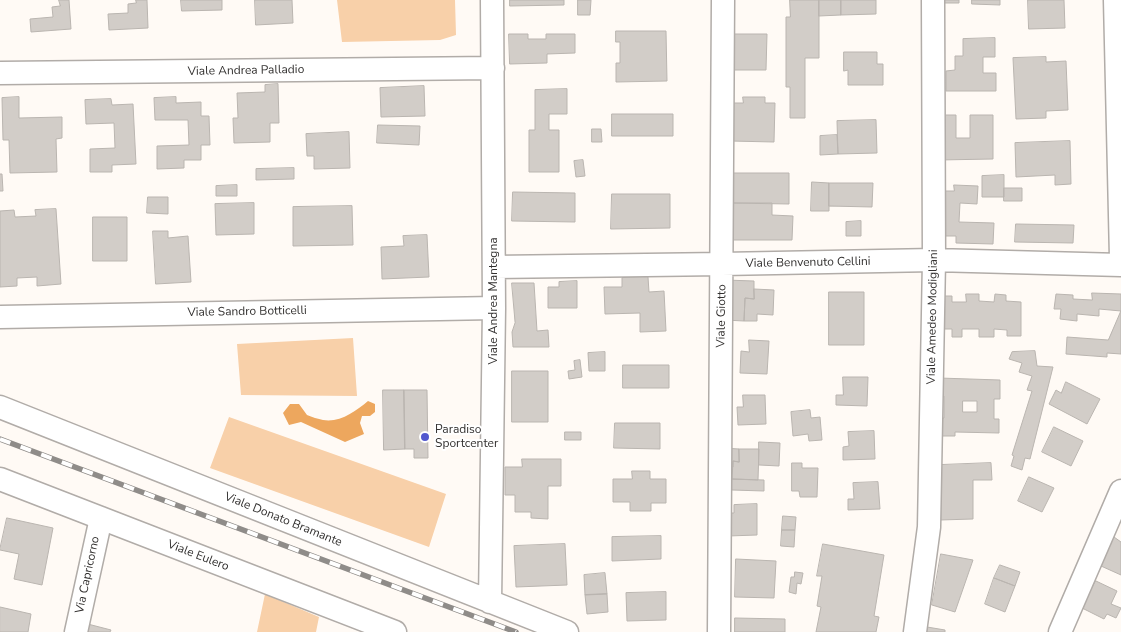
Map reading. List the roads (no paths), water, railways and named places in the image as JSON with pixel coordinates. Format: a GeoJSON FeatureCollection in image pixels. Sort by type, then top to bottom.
{"type":"FeatureCollection","features":[{"type":"Feature","properties":{"kind":"street","name":"Viale Andrea Mantegna"},"geometry":{"type":"LineString","coordinates":[[490,602],[494,308],[492,0]]}},
{"type":"Feature","properties":{"kind":"street","name":"Viale Giotto"},"geometry":{"type":"LineString","coordinates":[[718,632],[723,0]]}},
{"type":"Feature","properties":{"kind":"street","name":"Viale Amedeo Modigliani"},"geometry":{"type":"LineString","coordinates":[[915,632],[929,527],[934,260],[933,0]]}},
{"type":"Feature","properties":{"kind":"street"},"geometry":{"type":"LineString","coordinates":[[1115,0],[1121,258]]}},
{"type":"Feature","properties":{"kind":"street","name":"Viale Andrea Palladio"},"geometry":{"type":"LineString","coordinates":[[0,73],[492,68]]}},
{"type":"Feature","properties":{"kind":"street","name":"Viale Benvenuto Cellini"},"geometry":{"type":"LineString","coordinates":[[494,267],[934,260],[1121,265]]}},
{"type":"Feature","properties":{"kind":"street","name":"Viale Sandro Botticelli"},"geometry":{"type":"LineString","coordinates":[[0,317],[494,308]]}},
{"type":"Feature","properties":{"kind":"street","name":"Viale Donato Bramante"},"geometry":{"type":"LineString","coordinates":[[0,406],[567,632]]}},
{"type":"Feature","properties":{"kind":"street","name":"Viale Eulero"},"geometry":{"type":"LineString","coordinates":[[0,479],[395,632]]}},
{"type":"Feature","properties":{"kind":"street"},"geometry":{"type":"LineString","coordinates":[[1060,632],[1121,490]]}},
{"type":"Feature","properties":{"kind":"street","name":"Via Capricorno"},"geometry":{"type":"LineString","coordinates":[[76,632],[101,518]]}},
{"type":"Feature","properties":{"kind":"railway"},"geometry":{"type":"LineString","coordinates":[[0,439],[516,632]]}},
{"type":"Feature","properties":{"kind":"place","name":"Paradiso Sportcenter"},"geometry":{"type":"Point","coordinates":[425,437]}}]}
